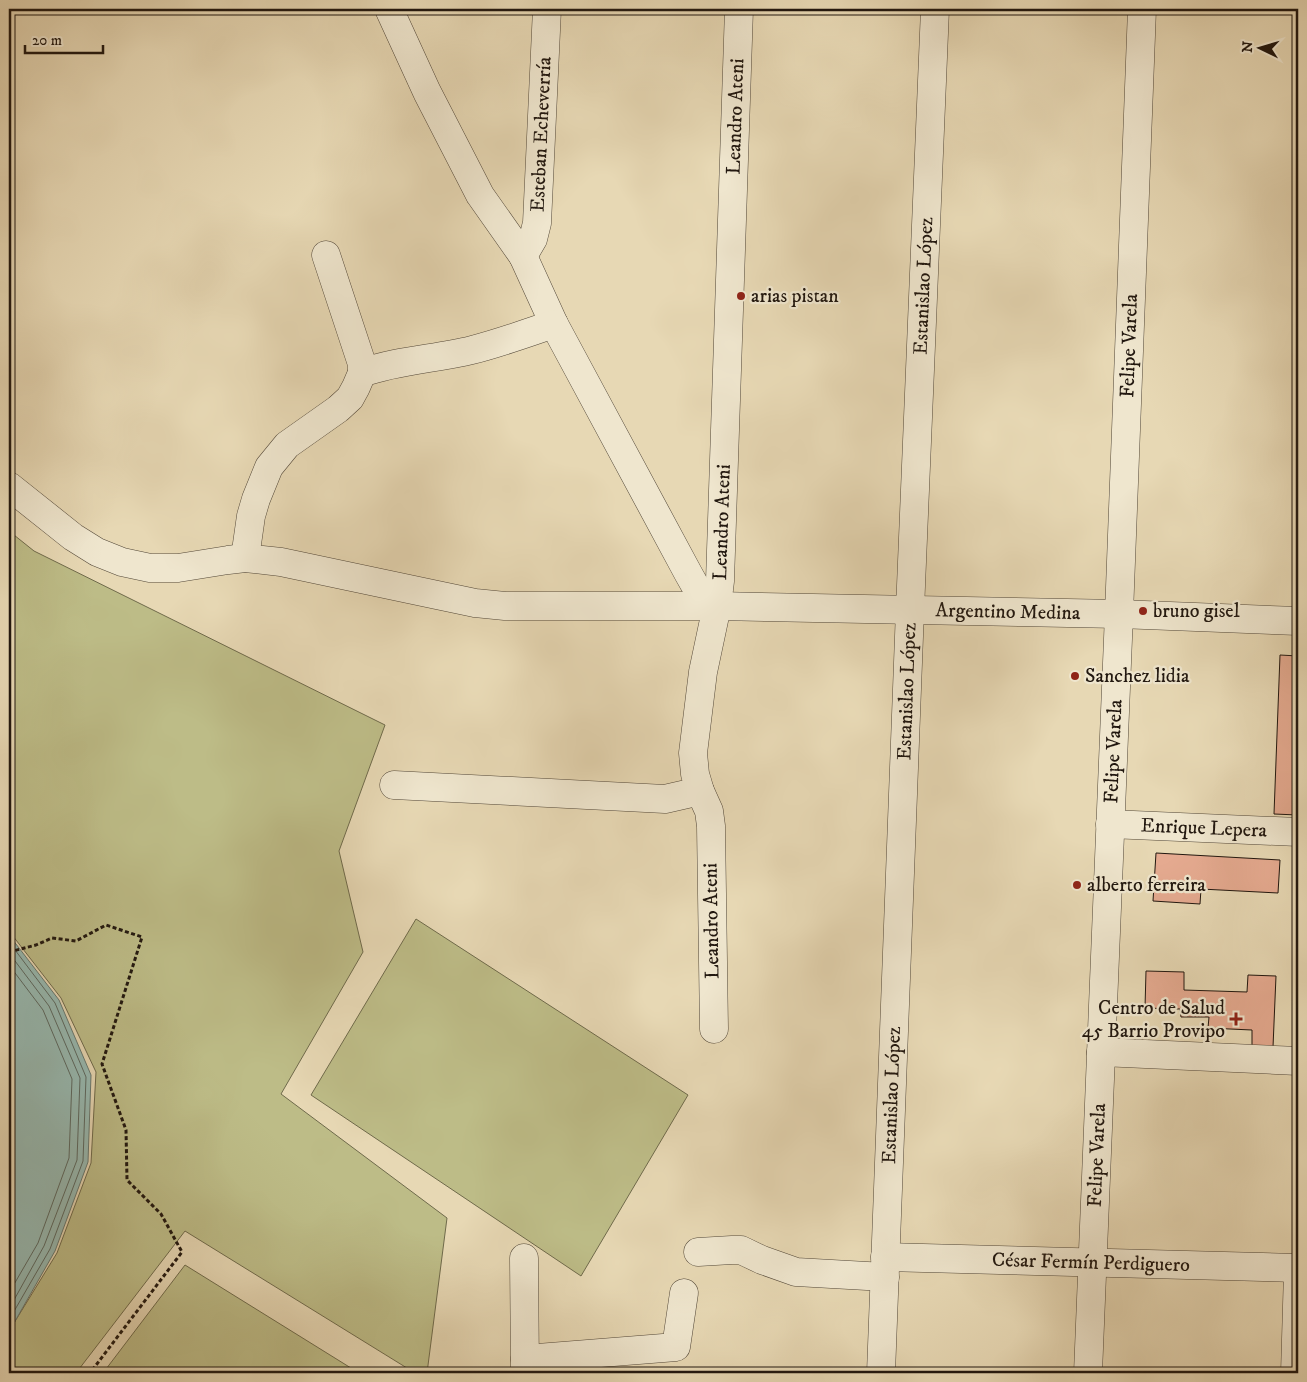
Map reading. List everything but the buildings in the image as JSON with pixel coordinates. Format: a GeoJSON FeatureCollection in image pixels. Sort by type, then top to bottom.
{"type":"FeatureCollection","features":[{"type":"Feature","properties":{"kind":"street"},"geometry":{"type":"LineString","coordinates":[[389,9],[480,195],[523,256],[554,324],[697,589],[717,606]]}},
{"type":"Feature","properties":{"kind":"street","name":"Esteban Echeverría"},"geometry":{"type":"LineString","coordinates":[[523,256],[533,239],[537,223],[547,9]]}},
{"type":"Feature","properties":{"kind":"street","name":"Leandro Ateni"},"geometry":{"type":"LineString","coordinates":[[714,1029],[711,826],[709,811],[695,774],[693,753],[704,672],[720,581],[739,9]]}},
{"type":"Feature","properties":{"kind":"street","name":"Estanislao López"},"geometry":{"type":"LineString","coordinates":[[881,1373],[935,9]]}},
{"type":"Feature","properties":{"kind":"street","name":"Felipe Varela"},"geometry":{"type":"LineString","coordinates":[[1088,1373],[1142,9]]}},
{"type":"Feature","properties":{"kind":"street"},"geometry":{"type":"LineString","coordinates":[[245,558],[251,516],[270,467],[286,445],[338,409],[350,398],[362,373],[362,364],[326,255]]}},
{"type":"Feature","properties":{"kind":"street"},"geometry":{"type":"LineString","coordinates":[[362,373],[379,367],[471,350],[554,324]]}},
{"type":"Feature","properties":{"kind":"street","name":"Argentino Medina"},"geometry":{"type":"LineString","coordinates":[[9,486],[74,537],[97,552],[122,562],[150,568],[178,568],[245,558],[281,562],[475,603],[505,606],[717,606],[1119,614],[1298,621]]}},
{"type":"Feature","properties":{"kind":"street"},"geometry":{"type":"LineString","coordinates":[[394,785],[665,799],[700,791]]}},
{"type":"Feature","properties":{"kind":"street","name":"Enrique Lepera"},"geometry":{"type":"LineString","coordinates":[[1110,824],[1298,832]]}},
{"type":"Feature","properties":{"kind":"street"},"geometry":{"type":"LineString","coordinates":[[1102,1052],[1298,1061]]}},
{"type":"Feature","properties":{"kind":"street","name":"César Fermín Perdiguero"},"geometry":{"type":"LineString","coordinates":[[698,1252],[741,1250],[796,1272],[885,1267],[1093,1262],[1298,1268]]}},
{"type":"Feature","properties":{"kind":"street"},"geometry":{"type":"LineString","coordinates":[[524,1258],[525,1366],[676,1347],[684,1293]]}},
{"type":"Feature","properties":{"kind":"street"},"geometry":{"type":"LineString","coordinates":[[1295,1373],[1298,1272]]}},
{"type":"Feature","properties":{"kind":"path"},"geometry":{"type":"LineString","coordinates":[[9,952],[36,946],[52,938],[76,941],[106,925],[142,937],[102,1064],[126,1130],[127,1180],[161,1214],[182,1252],[90,1373]]}},
{"type":"Feature","properties":{"kind":"shaded area"},"geometry":{"type":"Polygon","coordinates":[[[9,531],[34,551],[385,725],[339,851],[363,952],[281,1094],[447,1218],[427,1373],[415,1373],[185,1231],[76,1373],[9,1373],[9,1328],[14,1323],[57,1253],[91,1163],[96,1072],[61,998],[9,931],[9,531]]]}},
{"type":"Feature","properties":{"kind":"shaded area"},"geometry":{"type":"Polygon","coordinates":[[[416,919],[688,1095],[581,1276],[311,1095],[416,919]]]}},
{"type":"Feature","properties":{"kind":"shaded area"},"geometry":{"type":"Polygon","coordinates":[[[185,1265],[359,1373],[103,1373],[185,1265]]]}},
{"type":"Feature","properties":{"kind":"water"},"geometry":{"type":"Polygon","coordinates":[[[9,935],[59,1000],[91,1075],[88,1162],[55,1251],[14,1323],[9,1327],[9,935]]]}},
{"type":"Feature","properties":{"kind":"place","name":"arias pistan"},"geometry":{"type":"Point","coordinates":[741,296]}},
{"type":"Feature","properties":{"kind":"place","name":"bruno gisel"},"geometry":{"type":"Point","coordinates":[1143,611]}},
{"type":"Feature","properties":{"kind":"place","name":"Sanchez lidia"},"geometry":{"type":"Point","coordinates":[1075,676]}},
{"type":"Feature","properties":{"kind":"place","name":"alberto ferreira"},"geometry":{"type":"Point","coordinates":[1077,885]}},
{"type":"Feature","properties":{"kind":"place","name":"Centro de Salud 45 Barrio Provipo"},"geometry":{"type":"Point","coordinates":[1236,1019]}}]}
